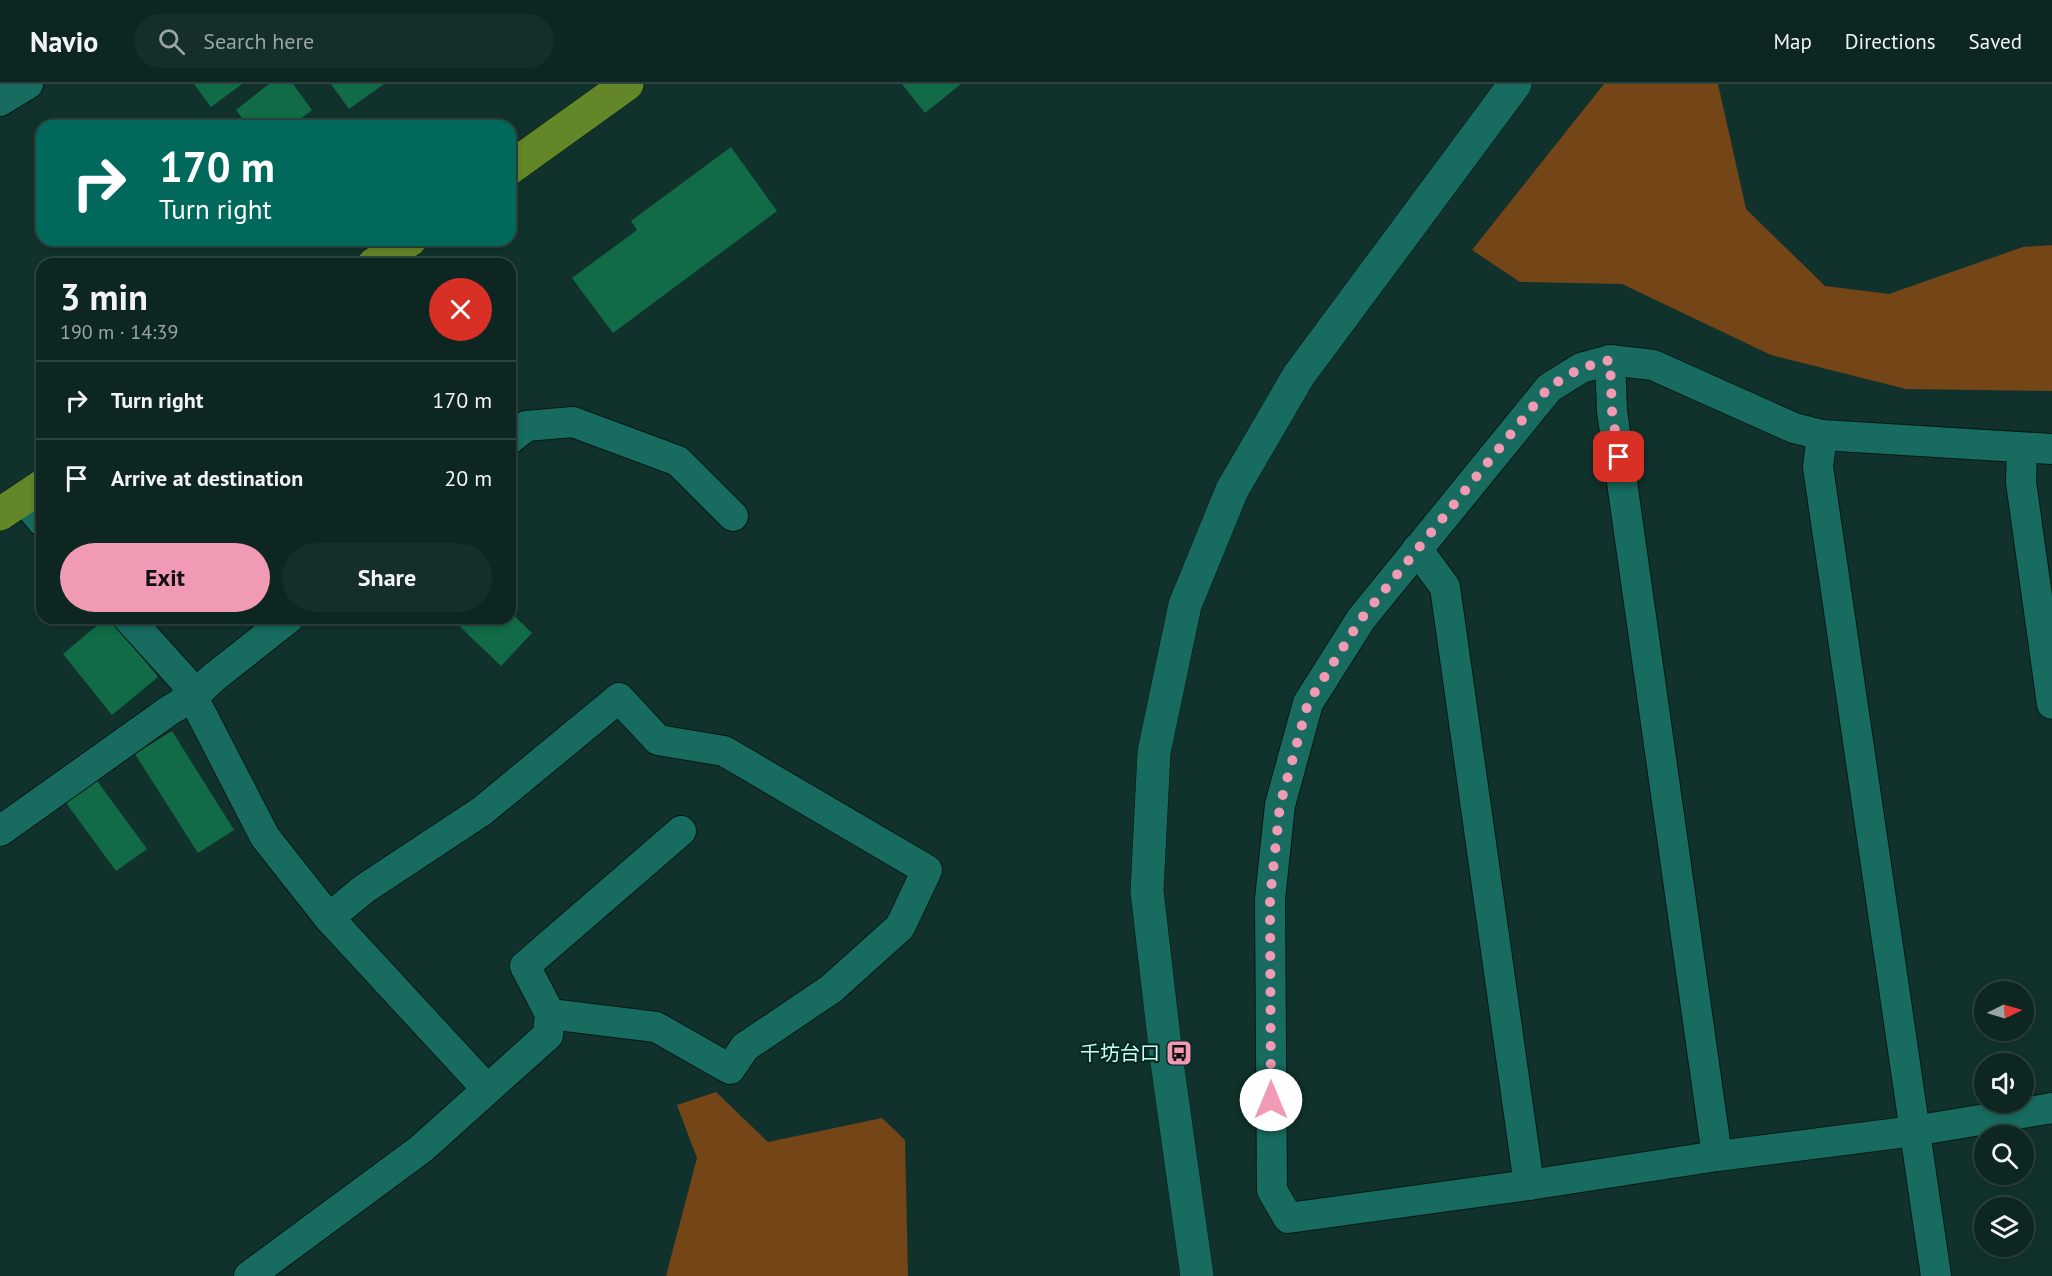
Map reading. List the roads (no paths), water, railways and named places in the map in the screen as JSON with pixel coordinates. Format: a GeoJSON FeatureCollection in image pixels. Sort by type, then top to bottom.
{"type":"FeatureCollection","features":[{"type":"Feature","properties":{"kind":"highway"},"geometry":{"type":"LineString","coordinates":[[516,164],[627,84]]}},
{"type":"Feature","properties":{"kind":"highway"},"geometry":{"type":"LineString","coordinates":[[383,258],[401,246]]}},
{"type":"Feature","properties":{"kind":"street"},"geometry":{"type":"LineString","coordinates":[[0,101],[28,84]]}},
{"type":"Feature","properties":{"kind":"street"},"geometry":{"type":"LineString","coordinates":[[1197,1276],[1166,1055],[1147,891],[1154,752],[1185,605],[1232,489],[1299,375],[1515,84]]}},
{"type":"Feature","properties":{"kind":"street"},"geometry":{"type":"LineString","coordinates":[[1610,360],[1612,411],[1717,1156]]}},
{"type":"Feature","properties":{"kind":"street"},"geometry":{"type":"LineString","coordinates":[[2052,449],[1822,435],[1794,428],[1653,365],[1610,360],[1581,368],[1549,387],[1361,619],[1308,703],[1280,805],[1270,899],[1272,1190],[1288,1218],[1717,1156],[1914,1131],[2052,1108]]}},
{"type":"Feature","properties":{"kind":"street"},"geometry":{"type":"LineString","coordinates":[[516,434],[526,426],[573,422],[678,461],[733,516]]}},
{"type":"Feature","properties":{"kind":"street"},"geometry":{"type":"LineString","coordinates":[[1822,435],[1818,467],[1936,1276]]}},
{"type":"Feature","properties":{"kind":"street"},"geometry":{"type":"LineString","coordinates":[[2022,448],[2021,482],[2052,704]]}},
{"type":"Feature","properties":{"kind":"street"},"geometry":{"type":"LineString","coordinates":[[1417,549],[1445,587],[1528,1185]]}},
{"type":"Feature","properties":{"kind":"street"},"geometry":{"type":"LineString","coordinates":[[133,624],[184,680],[194,696],[265,837],[329,918],[487,1089]]}},
{"type":"Feature","properties":{"kind":"street"},"geometry":{"type":"LineString","coordinates":[[0,831],[170,710],[194,696],[213,678],[281,624]]}},
{"type":"Feature","properties":{"kind":"street"},"geometry":{"type":"LineString","coordinates":[[329,918],[364,889],[482,811],[619,698],[658,740],[724,752],[927,870],[900,927],[831,989],[745,1047],[730,1070],[656,1027],[550,1014]]}},
{"type":"Feature","properties":{"kind":"street"},"geometry":{"type":"LineString","coordinates":[[249,1276],[421,1149],[548,1035],[550,1014],[525,966],[681,831]]}},
{"type":"Feature","properties":{"kind":"place","name":"千坊台口"},"geometry":{"type":"Point","coordinates":[1179,1053]}}]}
